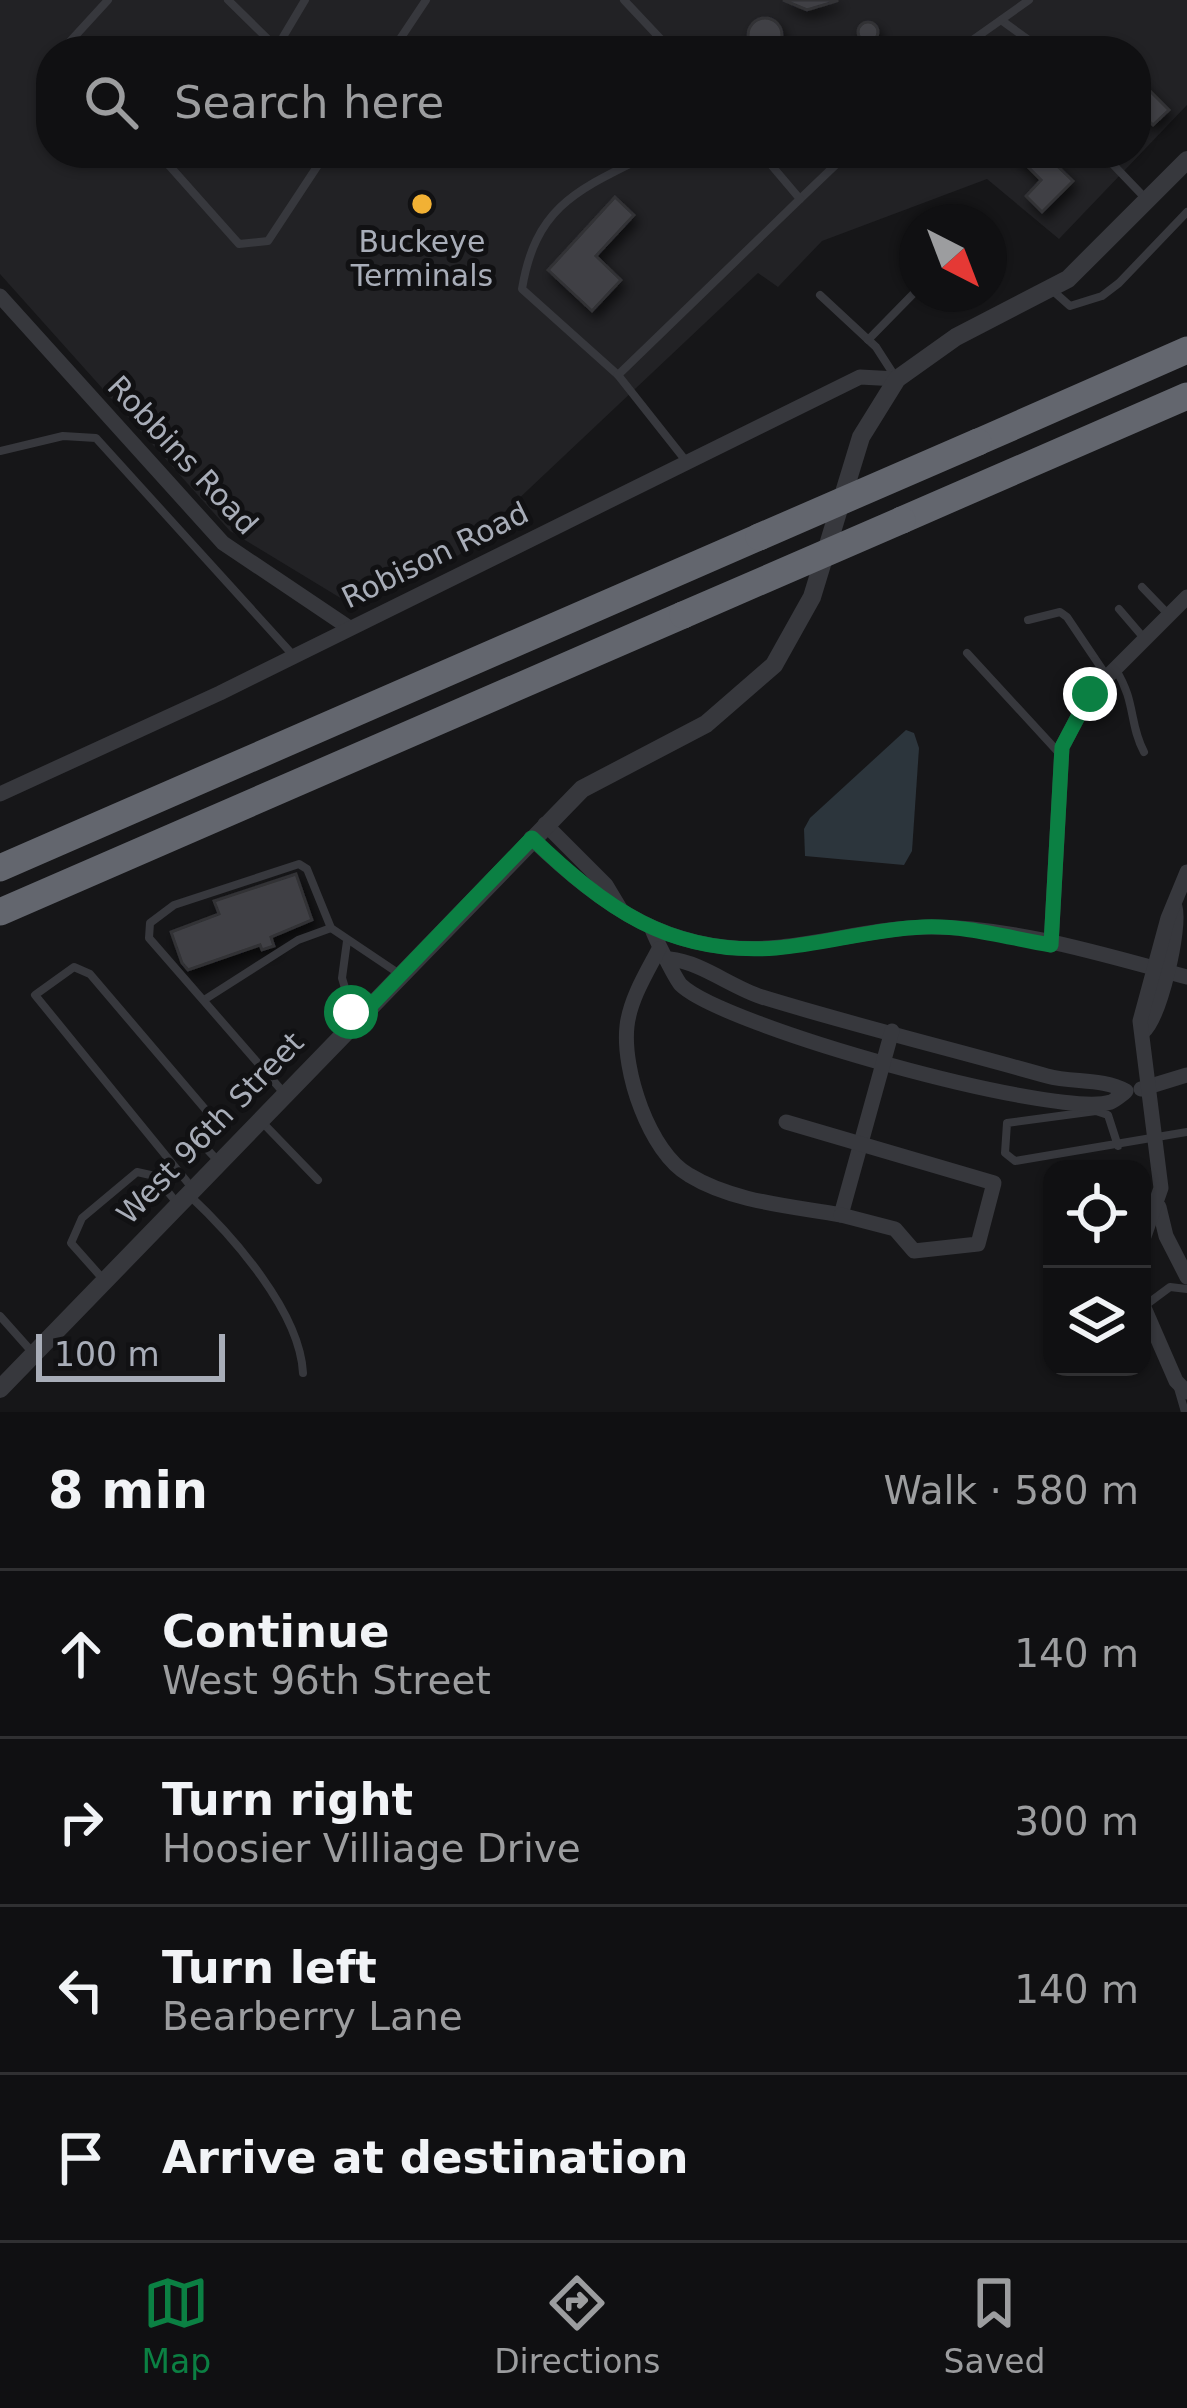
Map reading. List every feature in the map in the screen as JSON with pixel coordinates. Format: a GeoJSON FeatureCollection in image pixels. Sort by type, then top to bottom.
{"type":"FeatureCollection","features":[{"type":"Feature","properties":{"kind":"highway"},"geometry":{"type":"LineString","coordinates":[[0,868],[1187,350]]}},
{"type":"Feature","properties":{"kind":"highway"},"geometry":{"type":"LineString","coordinates":[[0,912],[1187,396]]}},
{"type":"Feature","properties":{"kind":"street","name":"West 96th Street"},"geometry":{"type":"LineString","coordinates":[[0,1389],[538,831],[618,766],[706,724],[774,665],[812,597],[861,436],[897,380],[956,337],[1052,290],[1187,160]]}},
{"type":"Feature","properties":{"kind":"street","name":"Robbins Road"},"geometry":{"type":"LineString","coordinates":[[0,296],[223,543],[348,627]]}},
{"type":"Feature","properties":{"kind":"street","name":"Robison Road"},"geometry":{"type":"LineString","coordinates":[[0,794],[293,656],[860,377],[897,380]]}},
{"type":"Feature","properties":{"kind":"street"},"geometry":{"type":"LineString","coordinates":[[1051,945],[1061,755],[1075,713],[1187,597]]}},
{"type":"Feature","properties":{"kind":"street"},"geometry":{"type":"LineString","coordinates":[[538,831],[593,897],[652,929],[740,947],[775,948],[923,927],[1051,945],[1187,977]]}},
{"type":"Feature","properties":{"kind":"street"},"geometry":{"type":"LineString","coordinates":[[1187,872],[1160,970],[1140,1021],[1159,1207],[1166,1236],[1187,1277]]}},
{"type":"Feature","properties":{"kind":"street"},"geometry":{"type":"LineString","coordinates":[[652,929],[677,982],[728,1012],[885,1060],[1047,1102],[1112,1102],[1126,1091],[1187,1075]]}},
{"type":"Feature","properties":{"kind":"street"},"geometry":{"type":"LineString","coordinates":[[665,954],[690,961],[730,986],[1062,1080],[1112,1083],[1126,1091]]}},
{"type":"Feature","properties":{"kind":"street"},"geometry":{"type":"LineString","coordinates":[[665,954],[627,1025],[629,1068],[672,1163],[692,1178],[742,1196],[896,1229],[914,1251],[978,1244],[994,1183],[786,1122]]}},
{"type":"Feature","properties":{"kind":"street"},"geometry":{"type":"LineString","coordinates":[[841,1215],[892,1031]]}},
{"type":"Feature","properties":{"kind":"street"},"geometry":{"type":"LineString","coordinates":[[1151,1223],[1159,1207]]}},
{"type":"Feature","properties":{"kind":"street"},"geometry":{"type":"LineString","coordinates":[[1151,1322],[1181,1387]]}},
{"type":"Feature","properties":{"kind":"lane"},"geometry":{"type":"LineString","coordinates":[[75,36],[108,0]]}},
{"type":"Feature","properties":{"kind":"lane"},"geometry":{"type":"LineString","coordinates":[[228,0],[267,36]]}},
{"type":"Feature","properties":{"kind":"lane"},"geometry":{"type":"LineString","coordinates":[[284,36],[304,0]]}},
{"type":"Feature","properties":{"kind":"lane"},"geometry":{"type":"LineString","coordinates":[[402,36],[425,0]]}},
{"type":"Feature","properties":{"kind":"lane"},"geometry":{"type":"LineString","coordinates":[[624,0],[658,36]]}},
{"type":"Feature","properties":{"kind":"lane"},"geometry":{"type":"LineString","coordinates":[[978,36],[1029,0]]}},
{"type":"Feature","properties":{"kind":"lane"},"geometry":{"type":"LineString","coordinates":[[1001,20],[1023,36]]}},
{"type":"Feature","properties":{"kind":"lane"},"geometry":{"type":"LineString","coordinates":[[171,168],[239,244],[268,241],[316,168]]}},
{"type":"Feature","properties":{"kind":"lane"},"geometry":{"type":"LineString","coordinates":[[625,168],[559,205],[542,224],[529,252],[522,289],[618,375],[686,462]]}},
{"type":"Feature","properties":{"kind":"lane"},"geometry":{"type":"LineString","coordinates":[[773,168],[800,199]]}},
{"type":"Feature","properties":{"kind":"lane"},"geometry":{"type":"LineString","coordinates":[[618,375],[832,168]]}},
{"type":"Feature","properties":{"kind":"lane"},"geometry":{"type":"LineString","coordinates":[[1116,168],[1148,201]]}},
{"type":"Feature","properties":{"kind":"lane"},"geometry":{"type":"LineString","coordinates":[[1052,290],[1070,306],[1102,296],[1187,212]]}},
{"type":"Feature","properties":{"kind":"lane"},"geometry":{"type":"LineString","coordinates":[[820,295],[868,340],[897,380]]}},
{"type":"Feature","properties":{"kind":"lane"},"geometry":{"type":"LineString","coordinates":[[868,340],[899,308]]}},
{"type":"Feature","properties":{"kind":"lane"},"geometry":{"type":"LineString","coordinates":[[0,451],[63,436],[95,438],[293,656]]}},
{"type":"Feature","properties":{"kind":"lane"},"geometry":{"type":"LineString","coordinates":[[1142,587],[1168,614]]}},
{"type":"Feature","properties":{"kind":"lane"},"geometry":{"type":"LineString","coordinates":[[1119,609],[1144,638]]}},
{"type":"Feature","properties":{"kind":"lane"},"geometry":{"type":"LineString","coordinates":[[1028,620],[1060,612],[1132,697],[1136,734],[1144,752]]}},
{"type":"Feature","properties":{"kind":"lane"},"geometry":{"type":"LineString","coordinates":[[967,653],[1061,755]]}},
{"type":"Feature","properties":{"kind":"lane"},"geometry":{"type":"LineString","coordinates":[[285,1094],[149,938],[150,923],[174,904],[292,863],[307,869],[331,928],[400,975]]}},
{"type":"Feature","properties":{"kind":"lane"},"geometry":{"type":"LineString","coordinates":[[204,1000],[298,940],[331,928]]}},
{"type":"Feature","properties":{"kind":"lane"},"geometry":{"type":"LineString","coordinates":[[347,941],[342,978],[355,1022]]}},
{"type":"Feature","properties":{"kind":"lane"},"geometry":{"type":"LineString","coordinates":[[187,1196],[178,1170],[35,995],[74,968],[90,974],[211,1116],[192,1133],[219,1162]]}},
{"type":"Feature","properties":{"kind":"lane"},"geometry":{"type":"LineString","coordinates":[[1118,1145],[1108,1115],[1096,1111],[1007,1123],[1006,1153],[1015,1161],[1118,1145],[1154,1139],[1187,1132]]}},
{"type":"Feature","properties":{"kind":"lane"},"geometry":{"type":"LineString","coordinates":[[260,1120],[317,1180]]}},
{"type":"Feature","properties":{"kind":"lane"},"geometry":{"type":"LineString","coordinates":[[161,1184],[178,1170]]}},
{"type":"Feature","properties":{"kind":"lane"},"geometry":{"type":"LineString","coordinates":[[105,1281],[71,1243],[82,1218],[137,1172],[187,1196],[261,1276],[302,1347],[303,1372]]}},
{"type":"Feature","properties":{"kind":"lane"},"geometry":{"type":"LineString","coordinates":[[1151,1300],[1170,1287],[1187,1289]]}},
{"type":"Feature","properties":{"kind":"lane"},"geometry":{"type":"LineString","coordinates":[[0,1316],[34,1354]]}},
{"type":"Feature","properties":{"kind":"lane"},"geometry":{"type":"LineString","coordinates":[[1181,1387],[1185,1412]]}},
{"type":"Feature","properties":{"kind":"shaded area"},"geometry":{"type":"Polygon","coordinates":[[[0,0],[1187,0],[1187,105],[1151,143],[1151,36],[36,36],[36,168],[1127,168],[1059,239],[987,179],[920,204],[899,204],[899,212],[822,241],[778,287],[758,273],[459,555],[352,605],[230,531],[0,274],[0,0]]]}},
{"type":"Feature","properties":{"kind":"shaded area"},"geometry":{"type":"Polygon","coordinates":[[[906,730],[914,733],[919,748],[912,851],[904,865],[805,856],[804,829],[810,818],[906,730]]]}},
{"type":"Feature","properties":{"kind":"building"},"geometry":{"type":"Polygon","coordinates":[[[783,0],[837,0],[837,1],[807,10],[783,0]]]}},
{"type":"Feature","properties":{"kind":"building"},"geometry":{"type":"Polygon","coordinates":[[[758,19],[772,19],[782,36],[748,36],[758,19]]]}},
{"type":"Feature","properties":{"kind":"building"},"geometry":{"type":"Polygon","coordinates":[[[861,25],[875,25],[876,36],[860,36],[861,25]]]}},
{"type":"Feature","properties":{"kind":"building"},"geometry":{"type":"Polygon","coordinates":[[[1151,92],[1169,110],[1151,123],[1151,92]]]}},
{"type":"Feature","properties":{"kind":"building"},"geometry":{"type":"Polygon","coordinates":[[[1029,168],[1060,168],[1073,181],[1042,212],[1026,196],[1041,180],[1029,168]]]}},
{"type":"Feature","properties":{"kind":"building"},"geometry":{"type":"Polygon","coordinates":[[[615,197],[634,215],[596,256],[621,280],[592,311],[548,270],[615,197]]]}},
{"type":"Feature","properties":{"kind":"building"},"geometry":{"type":"Polygon","coordinates":[[[296,874],[312,920],[271,937],[274,946],[262,950],[260,945],[188,970],[182,963],[171,932],[219,914],[214,901],[296,874]]]}},
{"type":"Feature","properties":{"kind":"place","name":"Buckeye Terminals"},"geometry":{"type":"Point","coordinates":[422,204]}},
{"type":"Feature","properties":{"kind":"route"},"geometry":{"type":"LineString","coordinates":[[351,1012],[355,1022],[532,838],[593,897],[652,929],[689,940],[775,948],[923,927],[956,928],[1051,945],[1062,747],[1075,713],[1090,694]]}}]}
